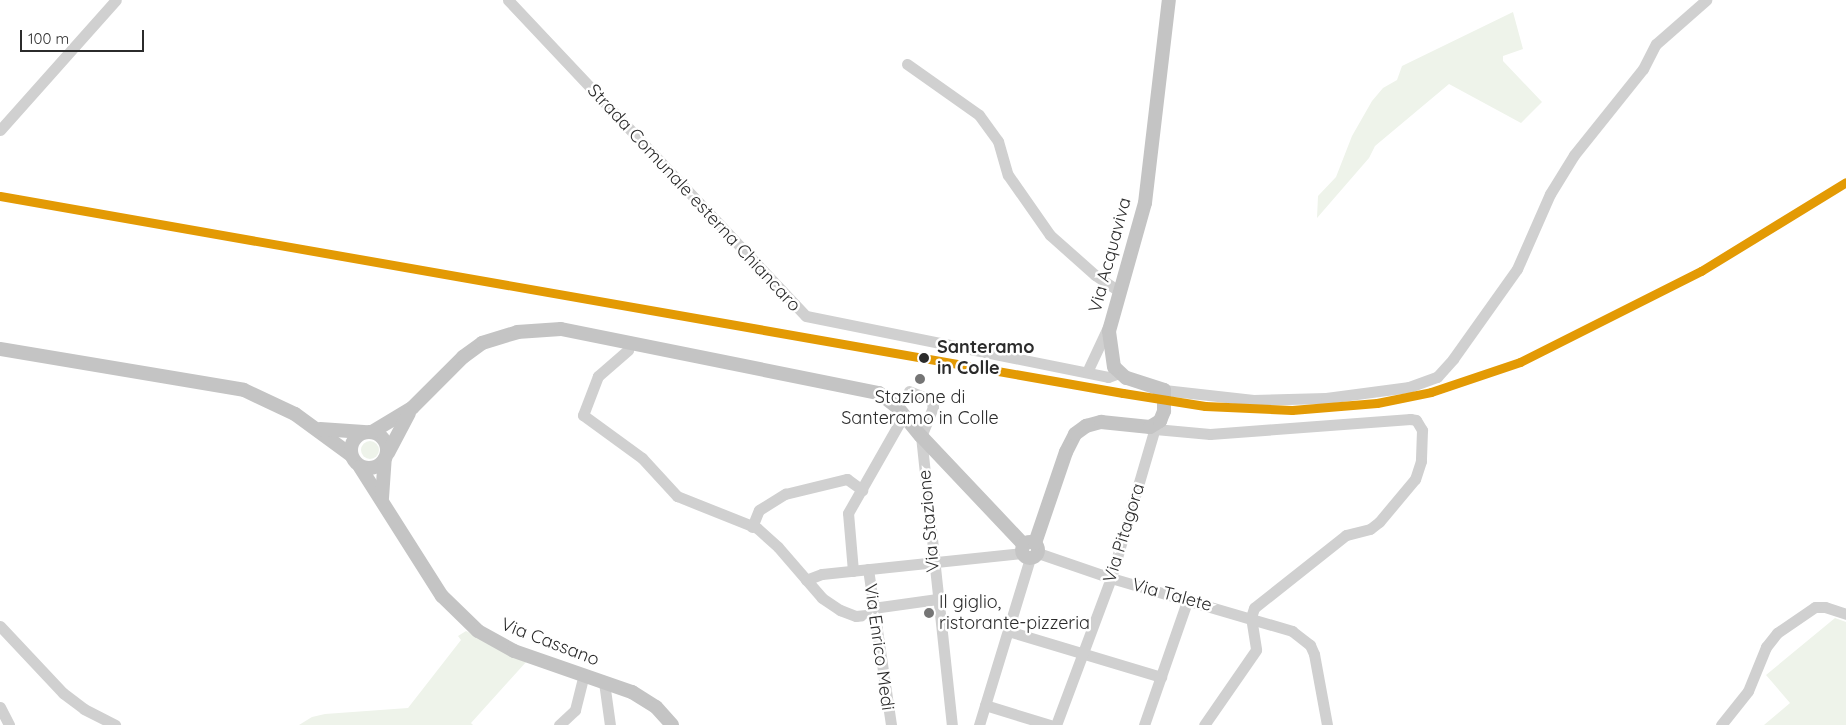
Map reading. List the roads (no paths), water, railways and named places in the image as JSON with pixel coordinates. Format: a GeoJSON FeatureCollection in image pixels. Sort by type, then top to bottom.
{"type":"FeatureCollection","features":[{"type":"Feature","properties":{"kind":"main road","name":"Via Acquaviva"},"geometry":{"type":"LineString","coordinates":[[1119,373],[1112,358],[1110,323],[1141,221],[1152,156],[1169,0]]}},
{"type":"Feature","properties":{"kind":"main road"},"geometry":{"type":"LineString","coordinates":[[351,455],[352,444],[368,432],[412,408],[472,350],[499,336],[532,330],[561,329],[869,389],[879,393],[904,415],[920,436],[1030,551],[1066,452],[1080,429],[1101,422],[1148,427],[1155,426],[1163,415],[1164,390],[1133,382],[1119,373]]}},
{"type":"Feature","properties":{"kind":"main road"},"geometry":{"type":"LineString","coordinates":[[0,349],[40,358],[228,386],[271,401],[320,429],[351,455],[360,466],[371,469],[387,456]]}},
{"type":"Feature","properties":{"kind":"main road"},"geometry":{"type":"LineString","coordinates":[[382,498],[387,456],[412,408]]}},
{"type":"Feature","properties":{"kind":"main road"},"geometry":{"type":"LineString","coordinates":[[320,429],[368,432],[382,437],[387,456]]}},
{"type":"Feature","properties":{"kind":"main road","name":"Via Cassano"},"geometry":{"type":"LineString","coordinates":[[360,466],[382,498],[433,583],[459,614],[498,644],[641,697],[672,725]]}},
{"type":"Feature","properties":{"kind":"street"},"geometry":{"type":"LineString","coordinates":[[0,130],[116,0]]}},
{"type":"Feature","properties":{"kind":"street","name":"Strada Comunale esterna Chiancaro"},"geometry":{"type":"LineString","coordinates":[[508,0],[806,316],[1108,377],[1119,373]]}},
{"type":"Feature","properties":{"kind":"street"},"geometry":{"type":"LineString","coordinates":[[1164,390],[1253,400],[1326,398],[1409,386],[1437,378],[1517,269],[1550,194],[1574,155],[1643,69],[1656,44],[1706,0]]}},
{"type":"Feature","properties":{"kind":"street"},"geometry":{"type":"LineString","coordinates":[[907,64],[980,115],[998,141],[1008,175],[1050,235],[1095,275],[1120,292]]}},
{"type":"Feature","properties":{"kind":"street"},"geometry":{"type":"LineString","coordinates":[[1087,372],[1110,323]]}},
{"type":"Feature","properties":{"kind":"street"},"geometry":{"type":"LineString","coordinates":[[629,343],[628,350],[598,376],[583,415],[642,458],[676,496],[754,528],[778,547],[822,598],[840,610],[856,616],[937,599]]}},
{"type":"Feature","properties":{"kind":"street"},"geometry":{"type":"LineString","coordinates":[[909,391],[931,400],[933,407],[920,436]]}},
{"type":"Feature","properties":{"kind":"street"},"geometry":{"type":"LineString","coordinates":[[854,571],[848,513],[904,415]]}},
{"type":"Feature","properties":{"kind":"street"},"geometry":{"type":"LineString","coordinates":[[1155,426],[1200,435],[1410,419],[1420,424],[1423,449],[1417,474],[1379,522],[1337,541],[1260,603],[1251,616],[1256,650],[1204,725]]}},
{"type":"Feature","properties":{"kind":"street","name":"Via Pitagora"},"geometry":{"type":"LineString","coordinates":[[1056,725],[1111,578],[1155,426]]}},
{"type":"Feature","properties":{"kind":"street","name":"Via Stazione"},"geometry":{"type":"LineString","coordinates":[[920,436],[932,563],[952,725]]}},
{"type":"Feature","properties":{"kind":"street"},"geometry":{"type":"LineString","coordinates":[[754,528],[759,510],[785,494],[847,479],[862,490]]}},
{"type":"Feature","properties":{"kind":"street"},"geometry":{"type":"LineString","coordinates":[[806,580],[822,574],[1030,551],[979,725]]}},
{"type":"Feature","properties":{"kind":"street","name":"Via Talete"},"geometry":{"type":"LineString","coordinates":[[1030,551],[1111,578],[1251,616],[1292,631],[1310,645],[1327,725]]}},
{"type":"Feature","properties":{"kind":"street","name":"Via Enrico Medi"},"geometry":{"type":"LineString","coordinates":[[868,569],[891,725]]}},
{"type":"Feature","properties":{"kind":"street"},"geometry":{"type":"LineString","coordinates":[[1144,725],[1188,599]]}},
{"type":"Feature","properties":{"kind":"street"},"geometry":{"type":"LineString","coordinates":[[1721,725],[1748,691],[1766,647],[1776,633],[1815,607],[1825,607],[1846,614]]}},
{"type":"Feature","properties":{"kind":"street"},"geometry":{"type":"LineString","coordinates":[[0,626],[62,693],[84,709],[115,725]]}},
{"type":"Feature","properties":{"kind":"street"},"geometry":{"type":"LineString","coordinates":[[1008,631],[1161,677]]}},
{"type":"Feature","properties":{"kind":"street"},"geometry":{"type":"LineString","coordinates":[[559,725],[576,710],[584,675]]}},
{"type":"Feature","properties":{"kind":"street"},"geometry":{"type":"LineString","coordinates":[[604,682],[610,725]]}},
{"type":"Feature","properties":{"kind":"street"},"geometry":{"type":"LineString","coordinates":[[985,705],[1050,725]]}},
{"type":"Feature","properties":{"kind":"street"},"geometry":{"type":"LineString","coordinates":[[0,707],[9,725]]}},
{"type":"Feature","properties":{"kind":"place","name":"Santeramo in Colle"},"geometry":{"type":"Point","coordinates":[924,358]}},
{"type":"Feature","properties":{"kind":"place","name":"Stazione di Santeramo in Colle"},"geometry":{"type":"Point","coordinates":[920,379]}},
{"type":"Feature","properties":{"kind":"place","name":"Il giglio, ristorante-pizzeria"},"geometry":{"type":"Point","coordinates":[929,613]}}]}
